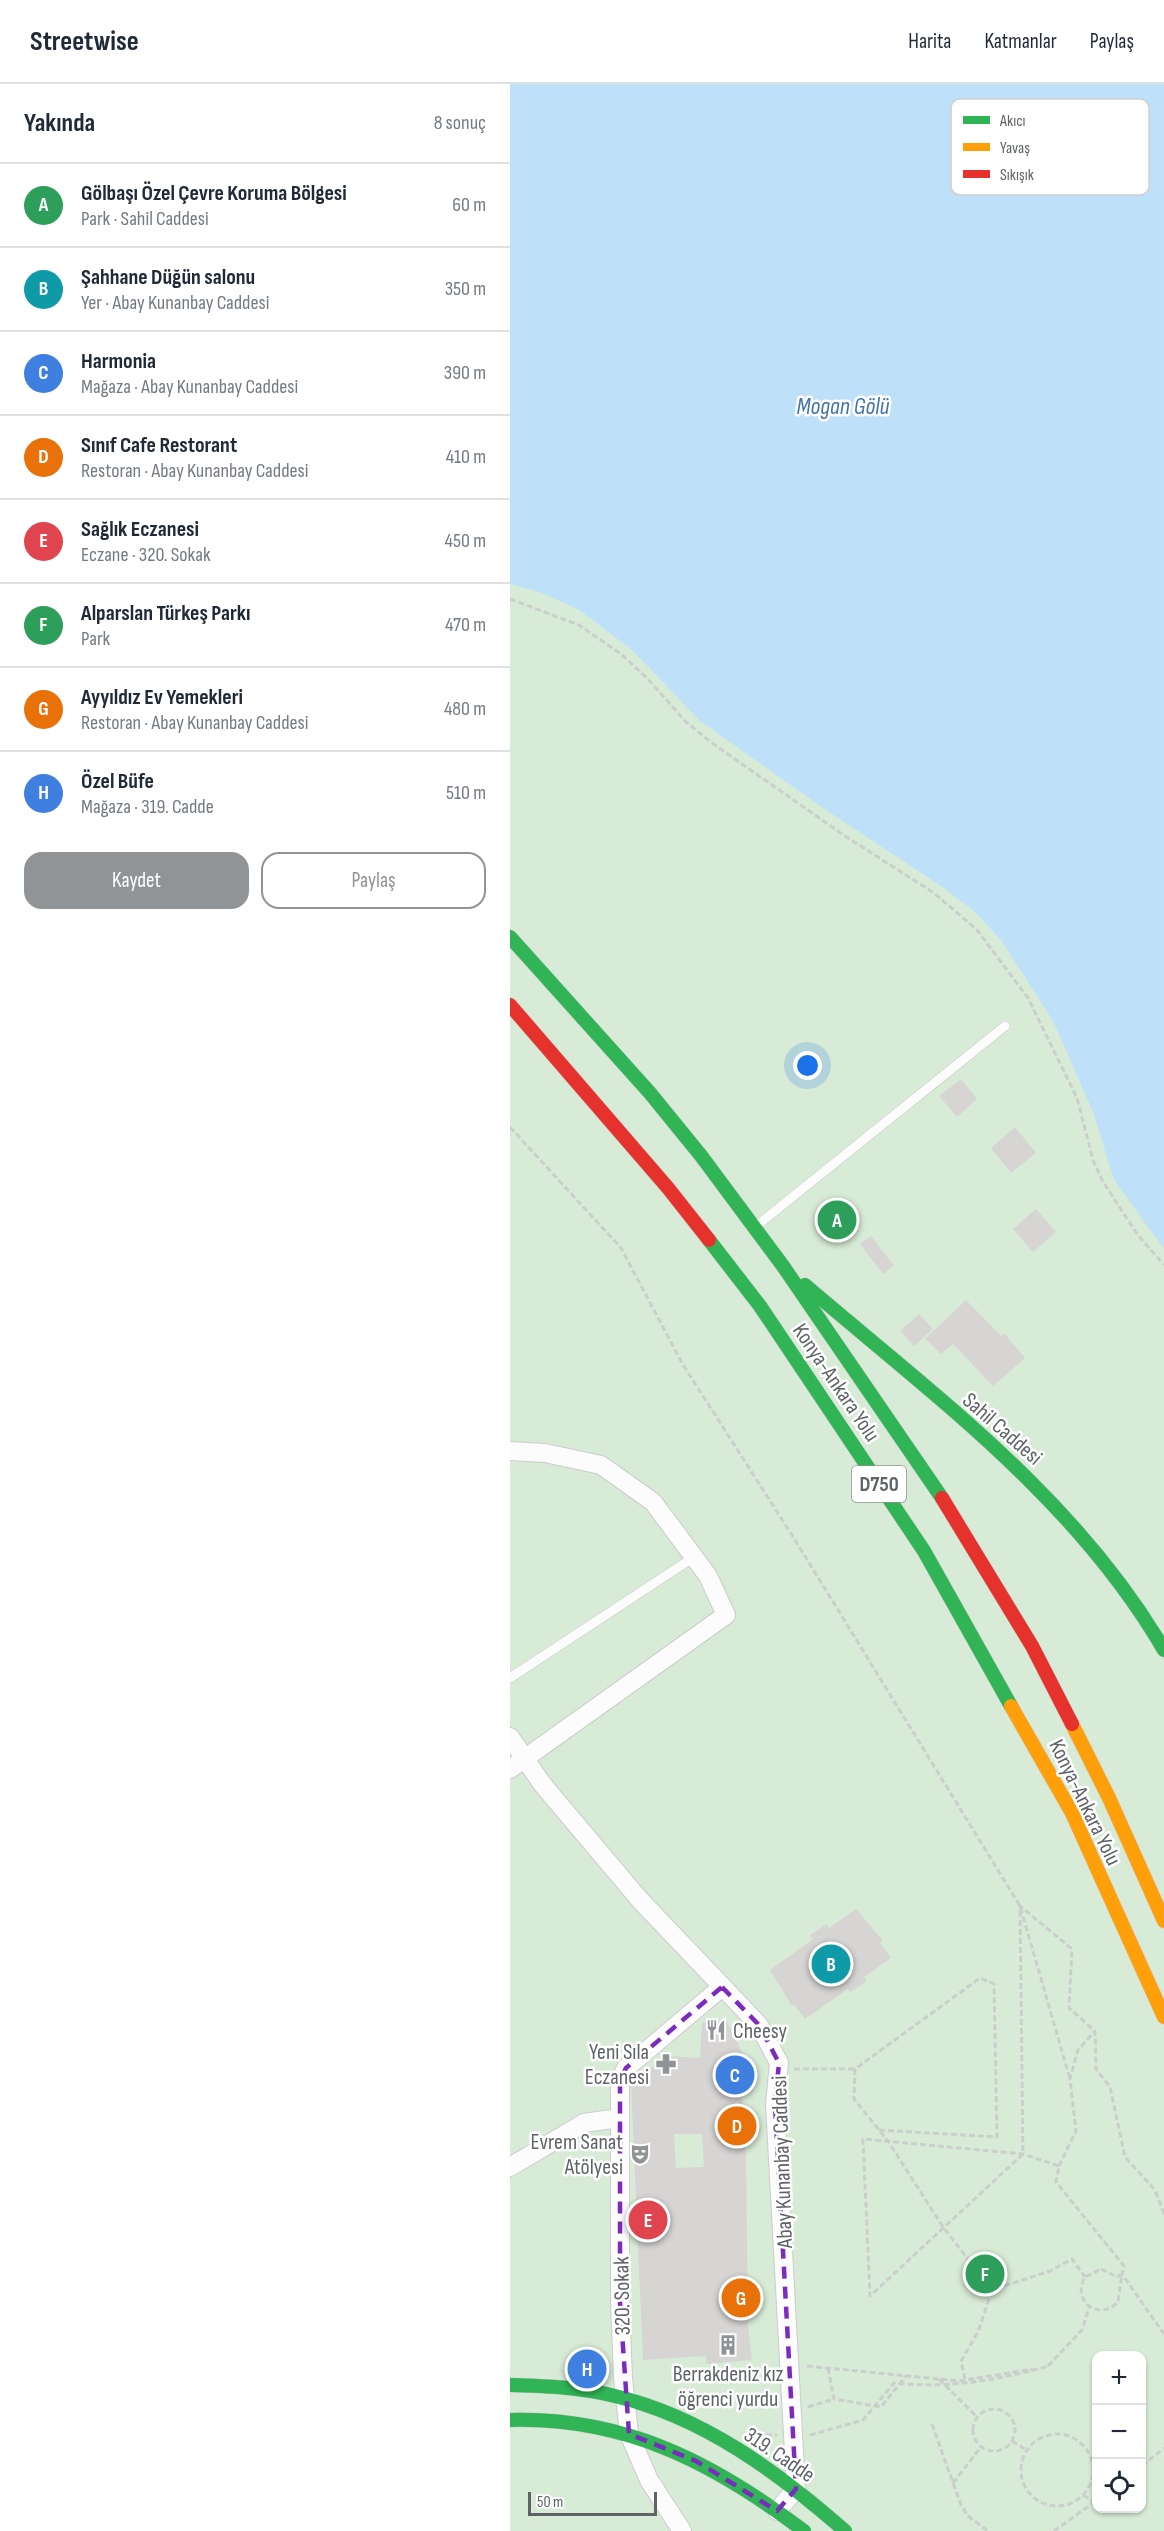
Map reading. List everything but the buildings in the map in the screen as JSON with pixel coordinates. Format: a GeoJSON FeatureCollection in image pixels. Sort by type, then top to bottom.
{"type":"FeatureCollection","features":[{"type":"Feature","properties":{"kind":"main road","name":"D750"},"geometry":{"type":"LineString","coordinates":[[510,938],[650,1093],[755,1227],[930,1478],[1015,1618],[1109,1798],[1164,1921]]}},
{"type":"Feature","properties":{"kind":"main road","name":"Konya-Ankara Yolu"},"geometry":{"type":"LineString","coordinates":[[510,1005],[668,1188],[760,1306],[924,1551],[1072,1813],[1164,2017]]}},
{"type":"Feature","properties":{"kind":"main road","name":"Sahil Caddesi"},"geometry":{"type":"LineString","coordinates":[[783,1266],[1050,1497],[1118,1574],[1164,1650]]}},
{"type":"Feature","properties":{"kind":"main road","name":"319. Cadde"},"geometry":{"type":"LineString","coordinates":[[510,2385],[578,2390],[625,2398],[647,2405],[705,2431],[750,2456],[796,2489],[845,2531]]}},
{"type":"Feature","properties":{"kind":"main road"},"geometry":{"type":"LineString","coordinates":[[510,2420],[573,2423],[629,2434],[696,2461],[749,2490],[804,2531]]}},
{"type":"Feature","properties":{"kind":"street"},"geometry":{"type":"LineString","coordinates":[[510,1451],[545,1453],[601,1464],[653,1502],[708,1576],[726,1615],[518,1764]]}},
{"type":"Feature","properties":{"kind":"street","name":"Abay Kunanbay Caddesi"},"geometry":{"type":"LineString","coordinates":[[510,1737],[518,1764],[543,1785],[640,1900],[759,2025],[779,2063],[775,2104],[796,2489]]}},
{"type":"Feature","properties":{"kind":"street","name":"320. Sokak"},"geometry":{"type":"LineString","coordinates":[[682,2531],[649,2480],[629,2434],[620,2303],[620,2081],[626,2068],[722,1987]]}},
{"type":"Feature","properties":{"kind":"street"},"geometry":{"type":"LineString","coordinates":[[510,2167],[584,2123],[619,2118]]}},
{"type":"Feature","properties":{"kind":"street"},"geometry":{"type":"LineString","coordinates":[[777,2511],[796,2489]]}},
{"type":"Feature","properties":{"kind":"lane"},"geometry":{"type":"LineString","coordinates":[[755,1227],[1005,1026]]}},
{"type":"Feature","properties":{"kind":"lane"},"geometry":{"type":"LineString","coordinates":[[510,1678],[694,1557]]}},
{"type":"Feature","properties":{"kind":"path"},"geometry":{"type":"LineString","coordinates":[[510,598],[579,625],[621,654],[703,736],[845,836],[934,893],[977,930],[1028,998],[1077,1098],[1093,1160],[1102,1180],[1137,1234],[1164,1265]]}},
{"type":"Feature","properties":{"kind":"path"},"geometry":{"type":"LineString","coordinates":[[510,1127],[621,1248],[682,1363],[795,1540],[1020,1906],[1070,2079],[1076,2131],[1059,2166],[1056,2182],[1124,2266],[1121,2296],[1114,2306],[1101,2311],[1089,2307],[1084,2302],[1080,2290],[1085,2277],[1101,2269],[1117,2277],[1122,2274]]}},
{"type":"Feature","properties":{"kind":"path"},"geometry":{"type":"LineString","coordinates":[[1020,1906],[1072,1949],[1069,2008],[1095,2031],[1096,2069],[1110,2087],[1125,2157],[1155,2190],[1164,2214]]}},
{"type":"Feature","properties":{"kind":"path"},"geometry":{"type":"LineString","coordinates":[[1020,1906],[1023,2154],[870,2296],[863,2139],[1023,2154],[1059,2166]]}},
{"type":"Feature","properties":{"kind":"path"},"geometry":{"type":"LineString","coordinates":[[778,2069],[855,2069],[980,1978],[994,1984],[997,2137],[879,2130]]}},
{"type":"Feature","properties":{"kind":"path"},"geometry":{"type":"LineString","coordinates":[[1070,2079],[1078,2050],[1095,2031]]}},
{"type":"Feature","properties":{"kind":"path"},"geometry":{"type":"LineString","coordinates":[[855,2069],[854,2099],[888,2141],[943,2227],[992,2290]]}},
{"type":"Feature","properties":{"kind":"path"},"geometry":{"type":"LineString","coordinates":[[992,2290],[1050,2271],[1072,2259],[1085,2277]]}},
{"type":"Feature","properties":{"kind":"path"},"geometry":{"type":"LineString","coordinates":[[1122,2274],[1164,2334]]}},
{"type":"Feature","properties":{"kind":"path"},"geometry":{"type":"LineString","coordinates":[[965,2379],[961,2361],[978,2332],[992,2290]]}},
{"type":"Feature","properties":{"kind":"path"},"geometry":{"type":"LineString","coordinates":[[899,2384],[946,2386],[999,2380],[1049,2366],[1082,2330],[1089,2307]]}},
{"type":"Feature","properties":{"kind":"path"},"geometry":{"type":"LineString","coordinates":[[790,2365],[939,2379],[965,2379],[1049,2366]]}},
{"type":"Feature","properties":{"kind":"path"},"geometry":{"type":"LineString","coordinates":[[828,2368],[834,2398]]}},
{"type":"Feature","properties":{"kind":"path"},"geometry":{"type":"LineString","coordinates":[[793,2412],[834,2398],[881,2407],[906,2376]]}},
{"type":"Feature","properties":{"kind":"path"},"geometry":{"type":"LineString","coordinates":[[939,2379],[978,2418]]}},
{"type":"Feature","properties":{"kind":"path"},"geometry":{"type":"LineString","coordinates":[[808,2436],[863,2420],[875,2406]]}},
{"type":"Feature","properties":{"kind":"path"},"geometry":{"type":"LineString","coordinates":[[997,2409],[1009,2415],[1015,2428],[1012,2441],[1002,2450],[994,2451],[981,2447],[974,2436],[978,2418],[989,2410],[997,2409]]}},
{"type":"Feature","properties":{"kind":"path"},"geometry":{"type":"LineString","coordinates":[[932,2424],[953,2483],[968,2516],[988,2531]]}},
{"type":"Feature","properties":{"kind":"path"},"geometry":{"type":"LineString","coordinates":[[1057,2434],[1080,2442],[1092,2462],[1090,2485],[1083,2495],[1062,2505],[1040,2501],[1024,2484],[1022,2473],[1027,2450],[1040,2439],[1057,2434]]}},
{"type":"Feature","properties":{"kind":"path"},"geometry":{"type":"LineString","coordinates":[[1012,2441],[1027,2450]]}},
{"type":"Feature","properties":{"kind":"path"},"geometry":{"type":"LineString","coordinates":[[953,2483],[981,2447]]}},
{"type":"Feature","properties":{"kind":"path"},"geometry":{"type":"LineString","coordinates":[[1146,2463],[1164,2448]]}},
{"type":"Feature","properties":{"kind":"path"},"geometry":{"type":"LineString","coordinates":[[1083,2495],[1092,2499]]}},
{"type":"Feature","properties":{"kind":"path"},"geometry":{"type":"LineString","coordinates":[[1054,2531],[1092,2504]]}},
{"type":"Feature","properties":{"kind":"highlighted area"},"geometry":{"type":"Polygon","coordinates":[[[722,1987],[759,2025],[779,2063],[775,2104],[796,2489],[777,2511],[696,2461],[629,2434],[620,2303],[620,2081],[626,2068],[722,1987]]]}},
{"type":"Feature","properties":{"kind":"green space"},"geometry":{"type":"Polygon","coordinates":[[[510,84],[1164,84],[1164,2531],[510,2531],[510,84]]]}},
{"type":"Feature","properties":{"kind":"water","name":"Mogan Gölü"},"geometry":{"type":"Polygon","coordinates":[[[510,84],[1164,84],[1164,1249],[1114,1180],[1093,1112],[1053,1021],[1001,940],[974,911],[700,721],[632,650],[579,610],[540,592],[510,584],[510,84]]]}},
{"type":"Feature","properties":{"kind":"traffic: fast"},"geometry":{"type":"LineString","coordinates":[[510,937],[650,1093],[702,1157],[783,1266],[942,1498]]}},
{"type":"Feature","properties":{"kind":"traffic: fast"},"geometry":{"type":"LineString","coordinates":[[709,1240],[760,1306],[924,1551],[1011,1706]]}},
{"type":"Feature","properties":{"kind":"traffic: fast"},"geometry":{"type":"LineString","coordinates":[[805,1285],[953,1410],[1046,1498],[1089,1545],[1129,1596],[1164,1650]]}},
{"type":"Feature","properties":{"kind":"traffic: fast"},"geometry":{"type":"LineString","coordinates":[[510,2385],[602,2393],[647,2405],[679,2418],[709,2432],[766,2468],[845,2531]]}},
{"type":"Feature","properties":{"kind":"traffic: fast"},"geometry":{"type":"LineString","coordinates":[[510,2420],[552,2421],[592,2427],[630,2436],[667,2449],[702,2465],[736,2485],[804,2531]]}},
{"type":"Feature","properties":{"kind":"traffic: slow"},"geometry":{"type":"LineString","coordinates":[[1011,1706],[1072,1813],[1164,2017]]}},
{"type":"Feature","properties":{"kind":"traffic: slow"},"geometry":{"type":"LineString","coordinates":[[1072,1724],[1109,1798],[1164,1921]]}},
{"type":"Feature","properties":{"kind":"traffic: jam"},"geometry":{"type":"LineString","coordinates":[[510,1005],[668,1188],[709,1240]]}},
{"type":"Feature","properties":{"kind":"traffic: jam"},"geometry":{"type":"LineString","coordinates":[[942,1498],[1032,1646],[1072,1724]]}},
{"type":"Feature","properties":{"kind":"place","name":"Gölbaşı Özel Çevre Koruma Bölgesi"},"geometry":{"type":"Point","coordinates":[837,1220]}},
{"type":"Feature","properties":{"kind":"place","name":"Şahhane Düğün salonu"},"geometry":{"type":"Point","coordinates":[831,1964]}},
{"type":"Feature","properties":{"kind":"place","name":"Cheesy"},"geometry":{"type":"Point","coordinates":[716,2030]}},
{"type":"Feature","properties":{"kind":"place","name":"Yeni Sıla Eczanesi"},"geometry":{"type":"Point","coordinates":[666,2064]}},
{"type":"Feature","properties":{"kind":"place","name":"Harmonia"},"geometry":{"type":"Point","coordinates":[735,2075]}},
{"type":"Feature","properties":{"kind":"place","name":"Sınıf Cafe Restorant"},"geometry":{"type":"Point","coordinates":[737,2126]}},
{"type":"Feature","properties":{"kind":"place","name":"Evrem Sanat Atölyesi"},"geometry":{"type":"Point","coordinates":[640,2154]}},
{"type":"Feature","properties":{"kind":"place","name":"Sağlık Eczanesi"},"geometry":{"type":"Point","coordinates":[648,2220]}},
{"type":"Feature","properties":{"kind":"place","name":"Alparslan Türkeş Parkı"},"geometry":{"type":"Point","coordinates":[985,2274]}},
{"type":"Feature","properties":{"kind":"place","name":"Ayyıldız Ev Yemekleri"},"geometry":{"type":"Point","coordinates":[741,2298]}},
{"type":"Feature","properties":{"kind":"place","name":"Berrakdeniz kız öğrenci yurdu"},"geometry":{"type":"Point","coordinates":[728,2345]}},
{"type":"Feature","properties":{"kind":"place","name":"Özel Büfe"},"geometry":{"type":"Point","coordinates":[587,2369]}}]}
